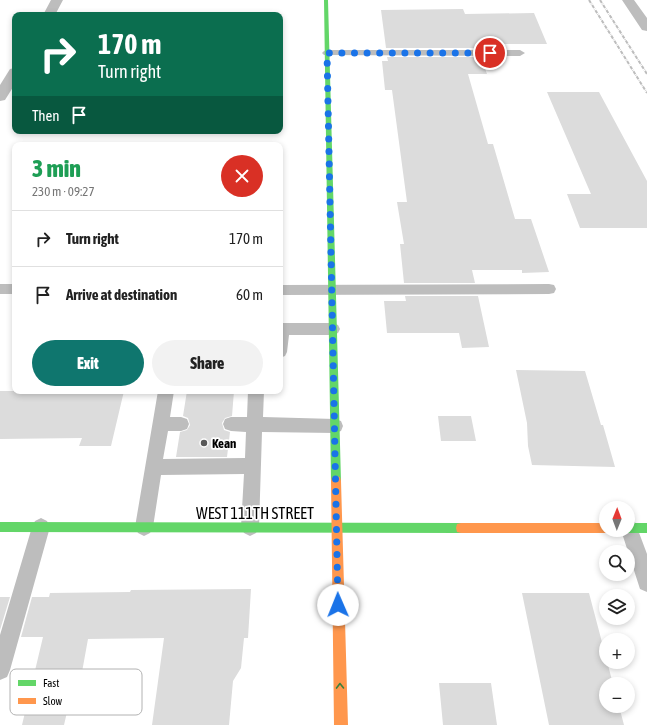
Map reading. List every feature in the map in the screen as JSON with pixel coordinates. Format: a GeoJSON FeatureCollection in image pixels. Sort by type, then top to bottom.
{"type":"FeatureCollection","features":[{"type":"Feature","properties":{"kind":"street"},"geometry":{"type":"LineString","coordinates":[[51,12],[57,0]]}},
{"type":"Feature","properties":{"kind":"street"},"geometry":{"type":"LineString","coordinates":[[326,0],[341,725]]}},
{"type":"Feature","properties":{"kind":"street"},"geometry":{"type":"LineString","coordinates":[[628,0],[647,27]]}},
{"type":"Feature","properties":{"kind":"street"},"geometry":{"type":"LineString","coordinates":[[0,97],[12,77]]}},
{"type":"Feature","properties":{"kind":"street","name":"WEST 111TH STREET"},"geometry":{"type":"LineString","coordinates":[[0,527],[599,528]]}},
{"type":"Feature","properties":{"kind":"lane"},"geometry":{"type":"LineString","coordinates":[[327,53],[520,53]]}},
{"type":"Feature","properties":{"kind":"lane"},"geometry":{"type":"LineString","coordinates":[[0,289],[12,289]]}},
{"type":"Feature","properties":{"kind":"lane"},"geometry":{"type":"LineString","coordinates":[[283,290],[550,289]]}},
{"type":"Feature","properties":{"kind":"lane"},"geometry":{"type":"LineString","coordinates":[[283,328],[333,329]]}},
{"type":"Feature","properties":{"kind":"lane"},"geometry":{"type":"LineString","coordinates":[[144,528],[165,394]]}},
{"type":"Feature","properties":{"kind":"lane"},"geometry":{"type":"LineString","coordinates":[[250,527],[256,394]]}},
{"type":"Feature","properties":{"kind":"lane"},"geometry":{"type":"LineString","coordinates":[[160,424],[182,424]]}},
{"type":"Feature","properties":{"kind":"lane"},"geometry":{"type":"LineString","coordinates":[[231,424],[335,426]]}},
{"type":"Feature","properties":{"kind":"lane"},"geometry":{"type":"LineString","coordinates":[[154,468],[252,466]]}},
{"type":"Feature","properties":{"kind":"lane"},"geometry":{"type":"LineString","coordinates":[[0,670],[41,527]]}},
{"type":"Feature","properties":{"kind":"lane"},"geometry":{"type":"LineString","coordinates":[[635,528],[647,582]]}},
{"type":"Feature","properties":{"kind":"building"},"geometry":{"type":"Polygon","coordinates":[[[463,9],[465,14],[534,13],[547,44],[477,44],[478,48],[386,48],[381,10],[463,9]]]}},
{"type":"Feature","properties":{"kind":"building"},"geometry":{"type":"Polygon","coordinates":[[[387,57],[481,57],[487,74],[468,74],[488,144],[493,144],[515,219],[531,219],[549,272],[522,273],[522,270],[472,270],[475,283],[404,283],[400,244],[404,244],[397,202],[407,202],[392,90],[385,90],[382,61],[388,61],[387,57]]]}},
{"type":"Feature","properties":{"kind":"building"},"geometry":{"type":"Polygon","coordinates":[[[547,92],[599,92],[647,181],[647,228],[580,228],[567,194],[591,194],[547,92]]]}},
{"type":"Feature","properties":{"kind":"building"},"geometry":{"type":"Polygon","coordinates":[[[405,296],[478,296],[489,347],[462,348],[459,333],[387,333],[384,301],[406,301],[405,296]]]}},
{"type":"Feature","properties":{"kind":"building"},"geometry":{"type":"Polygon","coordinates":[[[516,370],[585,371],[615,467],[532,465],[528,446],[527,423],[516,370]]]}},
{"type":"Feature","properties":{"kind":"building"},"geometry":{"type":"Polygon","coordinates":[[[0,391],[12,391],[12,394],[123,394],[111,446],[79,446],[82,438],[0,439],[0,391]]]}},
{"type":"Feature","properties":{"kind":"building","name":"Kean"},"geometry":{"type":"Polygon","coordinates":[[[187,394],[234,394],[232,416],[225,418],[222,423],[224,430],[230,432],[227,457],[176,457],[180,432],[187,430],[190,425],[188,418],[183,416],[187,394]]]}},
{"type":"Feature","properties":{"kind":"building"},"geometry":{"type":"Polygon","coordinates":[[[438,416],[471,416],[476,441],[441,441],[438,416]]]}},
{"type":"Feature","properties":{"kind":"building"},"geometry":{"type":"Polygon","coordinates":[[[251,589],[248,638],[244,638],[241,668],[233,681],[229,725],[152,725],[164,638],[88,639],[83,669],[35,669],[43,637],[21,637],[32,597],[49,597],[50,593],[130,592],[131,590],[251,589]]]}},
{"type":"Feature","properties":{"kind":"building"},"geometry":{"type":"Polygon","coordinates":[[[522,593],[589,593],[600,633],[599,669],[609,669],[611,677],[599,677],[599,713],[621,713],[624,725],[549,725],[522,593]]]}},
{"type":"Feature","properties":{"kind":"building"},"geometry":{"type":"Polygon","coordinates":[[[0,597],[10,597],[0,630],[0,597]]]}},
{"type":"Feature","properties":{"kind":"building"},"geometry":{"type":"Polygon","coordinates":[[[439,683],[491,683],[497,725],[443,725],[439,683]]]}},
{"type":"Feature","properties":{"kind":"building"},"geometry":{"type":"Polygon","coordinates":[[[24,715],[66,715],[64,725],[22,725],[24,715]]]}},
{"type":"Feature","properties":{"kind":"railway"},"geometry":{"type":"LineString","coordinates":[[589,0],[647,93]]}},
{"type":"Feature","properties":{"kind":"railway"},"geometry":{"type":"LineString","coordinates":[[600,0],[647,74]]}},
{"type":"Feature","properties":{"kind":"traffic: fast"},"geometry":{"type":"LineString","coordinates":[[326,0],[336,481]]}},
{"type":"Feature","properties":{"kind":"traffic: fast"},"geometry":{"type":"LineString","coordinates":[[0,527],[461,528]]}},
{"type":"Feature","properties":{"kind":"traffic: fast"},"geometry":{"type":"LineString","coordinates":[[635,528],[647,528]]}},
{"type":"Feature","properties":{"kind":"traffic: slow"},"geometry":{"type":"LineString","coordinates":[[336,481],[341,725]]}},
{"type":"Feature","properties":{"kind":"traffic: slow"},"geometry":{"type":"LineString","coordinates":[[461,528],[599,528]]}},
{"type":"Feature","properties":{"kind":"place","name":"Kean"},"geometry":{"type":"Point","coordinates":[204,443]}},
{"type":"Feature","properties":{"kind":"route"},"geometry":{"type":"LineString","coordinates":[[338,605],[327,53],[490,53]]}}]}
